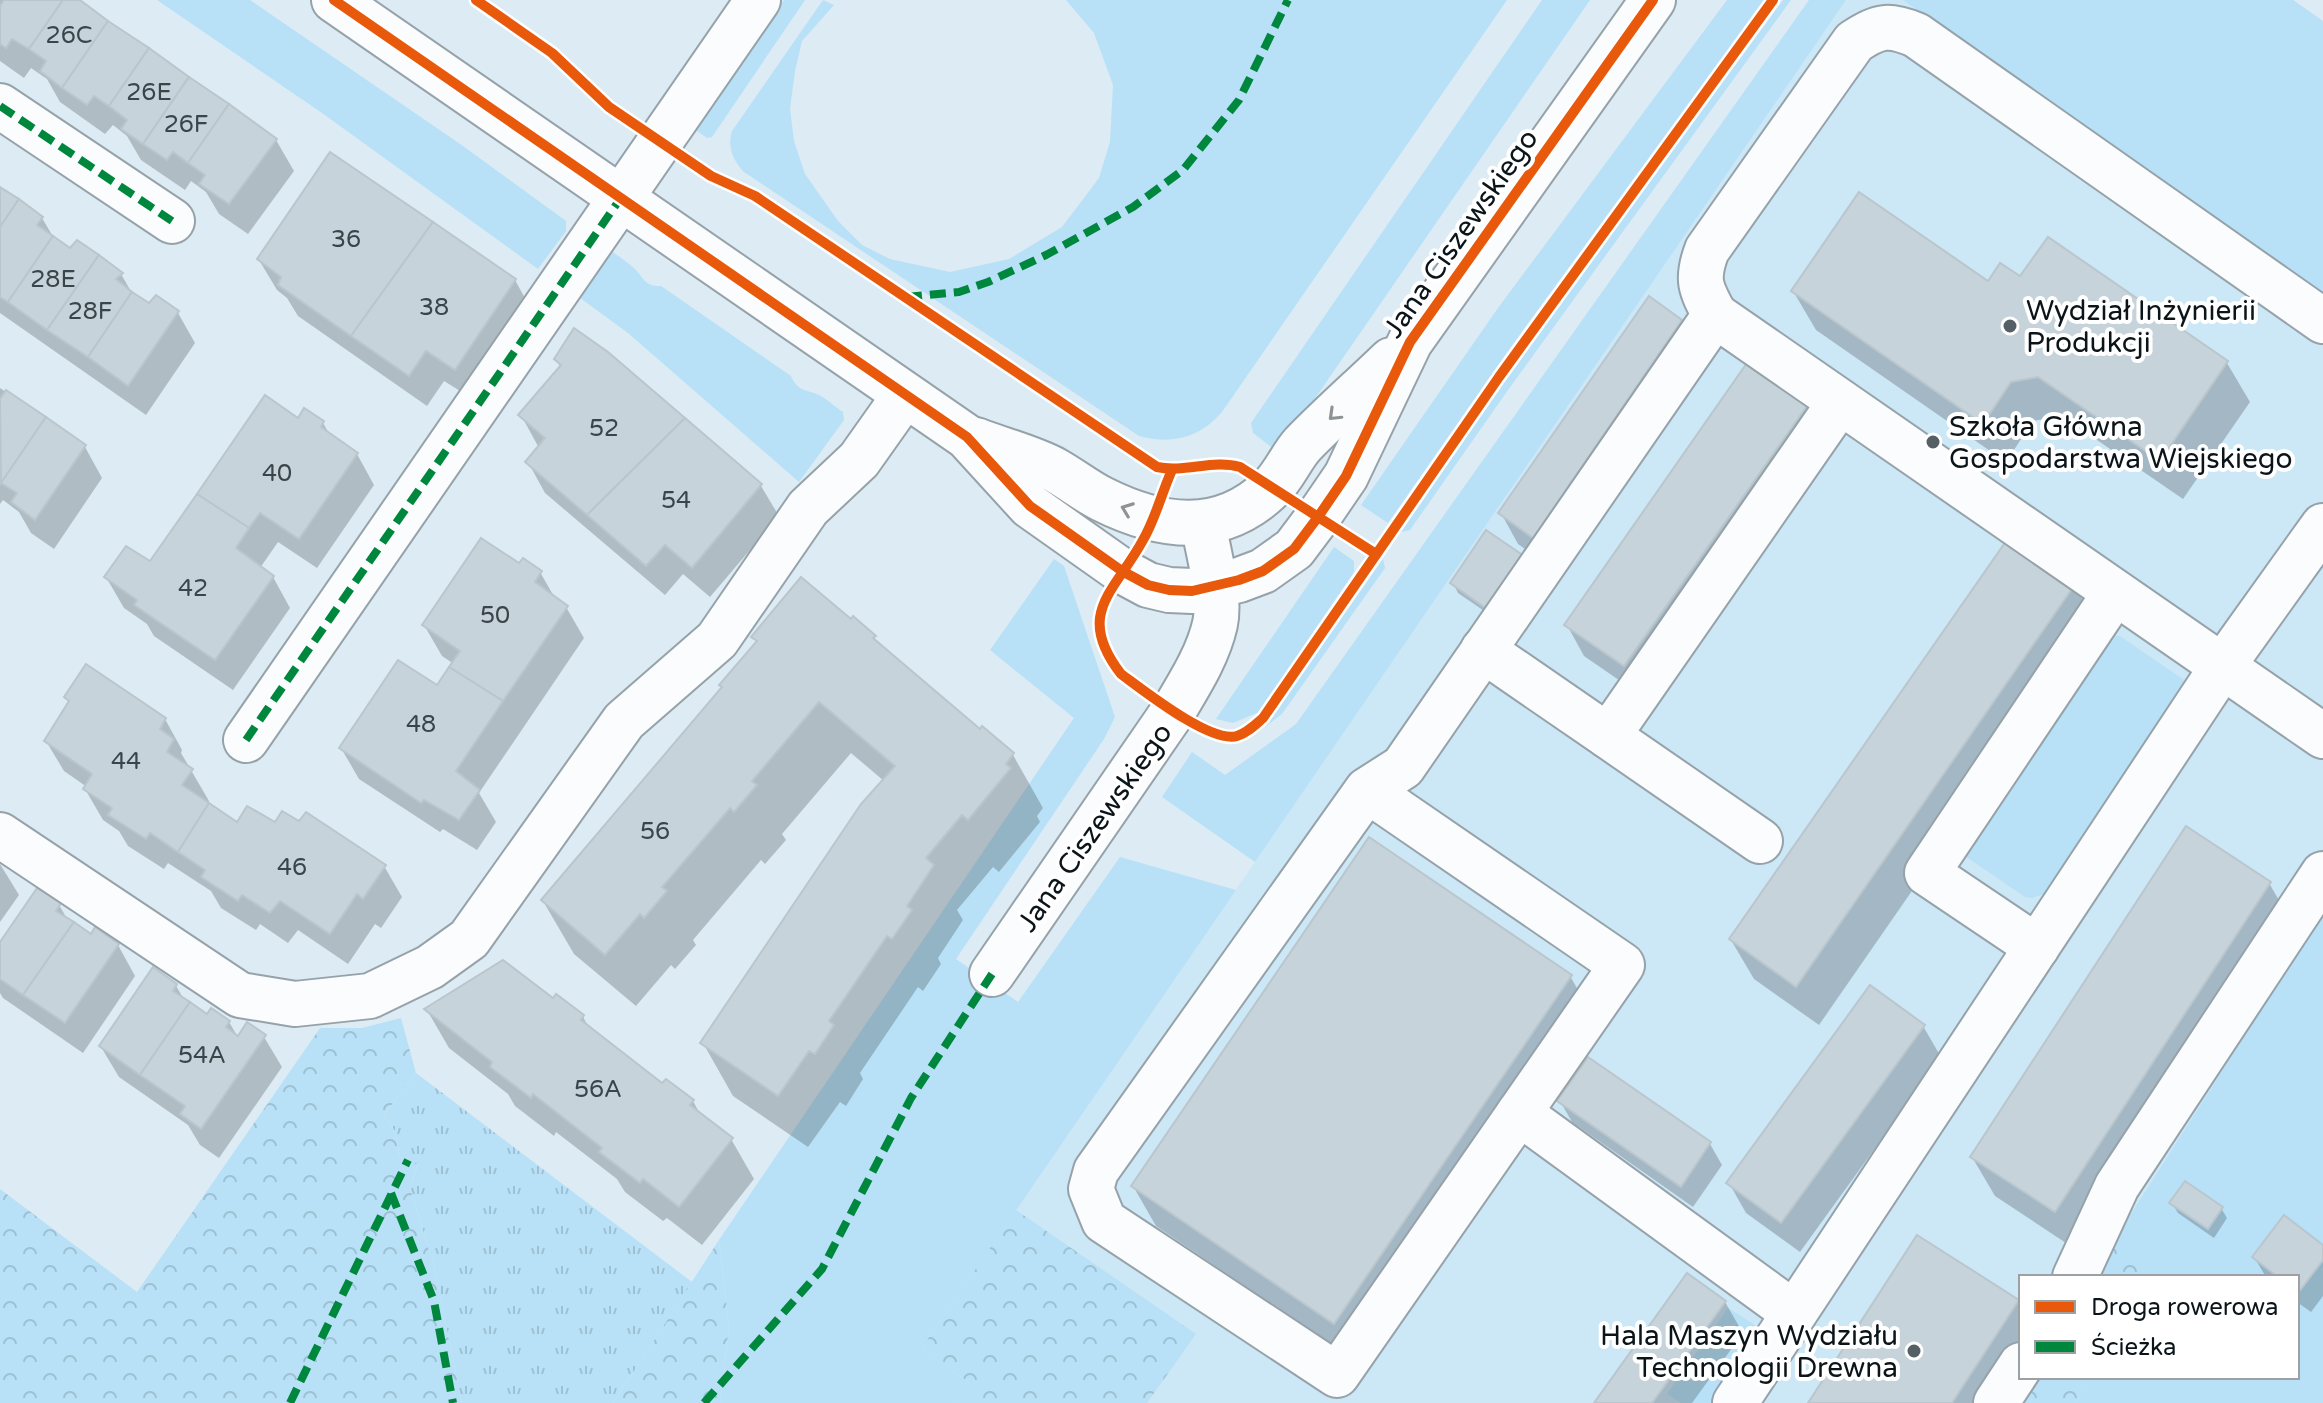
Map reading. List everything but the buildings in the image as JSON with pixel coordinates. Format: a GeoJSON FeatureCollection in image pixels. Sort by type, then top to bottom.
{"type":"FeatureCollection","features":[{"type":"Feature","properties":{"kind":"street"},"geometry":{"type":"LineString","coordinates":[[334,0],[967,437],[1030,506],[1122,571],[1148,585],[1169,590],[1192,591],[1214,587]]}},
{"type":"Feature","properties":{"kind":"street"},"geometry":{"type":"LineString","coordinates":[[246,740],[758,0]]}},
{"type":"Feature","properties":{"kind":"street","name":"Jana Ciszewskiego"},"geometry":{"type":"LineString","coordinates":[[1214,587],[1263,571],[1294,549],[1346,476],[1410,342],[1653,0]]}},
{"type":"Feature","properties":{"kind":"street"},"geometry":{"type":"LineString","coordinates":[[2323,321],[1916,35],[1895,26],[1871,30],[1854,42],[1707,250],[1699,271],[1701,291],[1715,315],[2323,736]]}},
{"type":"Feature","properties":{"kind":"street"},"geometry":{"type":"LineString","coordinates":[[0,106],[172,221]]}},
{"type":"Feature","properties":{"kind":"street"},"geometry":{"type":"LineString","coordinates":[[1367,790],[1622,965],[1337,1375],[1104,1221],[1091,1189],[1096,1171],[1367,790],[1403,767],[1715,315]]}},
{"type":"Feature","properties":{"kind":"street","name":"Jana Ciszewskiego"},"geometry":{"type":"LineString","coordinates":[[992,974],[1199,666],[1216,621],[1214,587],[1203,523],[1246,508],[1272,487],[1301,446],[1410,342]]}},
{"type":"Feature","properties":{"kind":"street"},"geometry":{"type":"LineString","coordinates":[[0,835],[240,995],[295,1004],[370,996],[430,967],[469,939],[624,721],[717,640],[808,508],[859,460],[905,395]]}},
{"type":"Feature","properties":{"kind":"street"},"geometry":{"type":"LineString","coordinates":[[1608,736],[1840,402]]}},
{"type":"Feature","properties":{"kind":"street"},"geometry":{"type":"LineString","coordinates":[[967,437],[1052,468],[1102,499],[1152,518],[1182,524],[1203,523]]}},
{"type":"Feature","properties":{"kind":"street"},"geometry":{"type":"LineString","coordinates":[[1735,1403],[2222,667],[2323,526]]}},
{"type":"Feature","properties":{"kind":"street"},"geometry":{"type":"LineString","coordinates":[[2037,947],[1927,873],[2115,593]]}},
{"type":"Feature","properties":{"kind":"street"},"geometry":{"type":"LineString","coordinates":[[1483,650],[1760,841]]}},
{"type":"Feature","properties":{"kind":"street"},"geometry":{"type":"LineString","coordinates":[[2076,1275],[2117,1186],[2323,874]]}},
{"type":"Feature","properties":{"kind":"street"},"geometry":{"type":"LineString","coordinates":[[1519,1113],[1794,1313]]}},
{"type":"Feature","properties":{"kind":"street"},"geometry":{"type":"LineString","coordinates":[[1996,1403],[2019,1368]]}},
{"type":"Feature","properties":{"kind":"shaded area","name":"Szkoła Główna Gospodarstwa Wiejskiego"},"geometry":{"type":"Polygon","coordinates":[[[1846,0],[2293,0],[2323,21],[2323,1403],[884,1403],[1846,0]]]}},
{"type":"Feature","properties":{"kind":"green space"},"geometry":{"type":"Polygon","coordinates":[[[157,0],[250,0],[463,146],[566,221],[566,231],[538,269],[322,113],[157,0]]]}},
{"type":"Feature","properties":{"kind":"green space"},"geometry":{"type":"Polygon","coordinates":[[[784,0],[805,0],[712,137],[707,138],[693,128],[784,0]]]}},
{"type":"Feature","properties":{"kind":"green space"},"geometry":{"type":"Polygon","coordinates":[[[823,0],[834,5],[802,41],[790,109],[794,141],[805,174],[838,221],[862,245],[890,259],[950,272],[1009,259],[1062,227],[1099,178],[1110,142],[1113,85],[1094,33],[1066,0],[1507,0],[1222,412],[1195,433],[1162,440],[1139,436],[740,167],[731,148],[732,131],[823,0]]]}},
{"type":"Feature","properties":{"kind":"green space"},"geometry":{"type":"Polygon","coordinates":[[[1542,0],[1590,0],[1278,452],[1253,433],[1251,423],[1542,0]]]}},
{"type":"Feature","properties":{"kind":"green space"},"geometry":{"type":"Polygon","coordinates":[[[1727,0],[1765,0],[1518,337],[1388,523],[1361,505],[1498,308],[1727,0]]]}},
{"type":"Feature","properties":{"kind":"green space"},"geometry":{"type":"Polygon","coordinates":[[[1783,0],[1791,0],[1410,530],[1401,532],[1504,381],[1783,0]]]}},
{"type":"Feature","properties":{"kind":"green space"},"geometry":{"type":"Polygon","coordinates":[[[1809,0],[1846,0],[1255,862],[1162,797],[1192,752],[1225,775],[1296,724],[1809,0]]]}},
{"type":"Feature","properties":{"kind":"green space"},"geometry":{"type":"Polygon","coordinates":[[[1903,0],[2293,0],[2323,21],[2323,293],[1903,0]]]}},
{"type":"Feature","properties":{"kind":"green space"},"geometry":{"type":"Polygon","coordinates":[[[607,248],[632,266],[648,283],[661,286],[791,376],[800,387],[822,397],[843,412],[844,420],[799,482],[628,333],[576,295],[607,248]]]}},
{"type":"Feature","properties":{"kind":"green space"},"geometry":{"type":"Polygon","coordinates":[[[1334,547],[1354,561],[1354,572],[1259,712],[1233,723],[1216,719],[1334,547]]]}},
{"type":"Feature","properties":{"kind":"green space"},"geometry":{"type":"Polygon","coordinates":[[[1054,559],[1064,566],[1115,717],[1104,739],[956,959],[1018,1002],[1120,857],[1236,890],[921,1349],[971,1384],[957,1403],[720,1403],[729,1327],[719,1240],[1074,718],[990,650],[1054,559]]]}},
{"type":"Feature","properties":{"kind":"green space"},"geometry":{"type":"Polygon","coordinates":[[[1383,559],[1385,568],[1282,714],[1265,727],[1383,559]]]}},
{"type":"Feature","properties":{"kind":"green space"},"geometry":{"type":"Polygon","coordinates":[[[2110,635],[2120,636],[2187,682],[2047,893],[2025,897],[1959,852],[2110,635]]]}},
{"type":"Feature","properties":{"kind":"green space"},"geometry":{"type":"Polygon","coordinates":[[[2323,913],[2323,1403],[2076,1403],[2092,1379],[2299,1379],[2299,1275],[2156,1275],[2113,1242],[2323,913]]]}},
{"type":"Feature","properties":{"kind":"green space"},"geometry":{"type":"Polygon","coordinates":[[[401,1018],[416,1073],[384,1115],[395,1131],[400,1157],[418,1163],[410,1188],[434,1266],[462,1403],[0,1403],[0,1189],[137,1292],[320,1028],[362,1028],[401,1018]]]}},
{"type":"Feature","properties":{"kind":"green space"},"geometry":{"type":"Polygon","coordinates":[[[416,1073],[692,1282],[613,1403],[462,1403],[434,1266],[410,1188],[418,1164],[400,1157],[395,1131],[384,1115],[416,1073]]]}},
{"type":"Feature","properties":{"kind":"green space"},"geometry":{"type":"Polygon","coordinates":[[[1016,1210],[1196,1334],[1147,1403],[957,1403],[970,1383],[921,1349],[1016,1210]]]}},
{"type":"Feature","properties":{"kind":"green space"},"geometry":{"type":"Polygon","coordinates":[[[719,1240],[729,1327],[720,1403],[613,1403],[719,1240]]]}},
{"type":"Feature","properties":{"kind":"green space"},"geometry":{"type":"Polygon","coordinates":[[[2113,1242],[2158,1275],[2095,1275],[2113,1242]]]}},
{"type":"Feature","properties":{"kind":"green space"},"geometry":{"type":"Polygon","coordinates":[[[1728,1308],[1758,1327],[1712,1403],[1681,1403],[1667,1394],[1728,1308]]]}},
{"type":"Feature","properties":{"kind":"green space"},"geometry":{"type":"Polygon","coordinates":[[[2030,1379],[2092,1379],[2076,1403],[2014,1403],[2030,1379]]]}},
{"type":"Feature","properties":{"kind":"marked path"},"geometry":{"type":"LineString","coordinates":[[906,297],[959,292],[988,282],[1046,255],[1133,207],[1183,170],[1239,100],[1288,0]]}},
{"type":"Feature","properties":{"kind":"marked path"},"geometry":{"type":"LineString","coordinates":[[0,106],[172,221]]}},
{"type":"Feature","properties":{"kind":"marked path"},"geometry":{"type":"LineString","coordinates":[[246,740],[620,199]]}},
{"type":"Feature","properties":{"kind":"marked path"},"geometry":{"type":"LineString","coordinates":[[704,1403],[822,1269],[911,1098],[992,974]]}},
{"type":"Feature","properties":{"kind":"marked path"},"geometry":{"type":"LineString","coordinates":[[290,1403],[408,1160]]}},
{"type":"Feature","properties":{"kind":"marked path"},"geometry":{"type":"LineString","coordinates":[[391,1193],[434,1301],[453,1403]]}},
{"type":"Feature","properties":{"kind":"cycle path"},"geometry":{"type":"LineString","coordinates":[[334,0],[967,437],[1030,506],[1122,571],[1148,585],[1192,591],[1263,571],[1294,549],[1346,476],[1410,342],[1653,0]]}},
{"type":"Feature","properties":{"kind":"cycle path"},"geometry":{"type":"LineString","coordinates":[[476,0],[552,53],[609,107],[711,176],[755,196],[1157,467],[1220,464],[1240,467],[1376,554]]}},
{"type":"Feature","properties":{"kind":"cycle path"},"geometry":{"type":"LineString","coordinates":[[1172,470],[1147,532],[1104,604],[1100,619],[1101,635],[1107,653],[1121,674],[1195,724],[1211,732],[1237,736],[1263,718],[1499,377],[1773,0]]}},
{"type":"Feature","properties":{"kind":"place","name":"Wydział Inżynierii Produkcji"},"geometry":{"type":"Point","coordinates":[2010,326]}},
{"type":"Feature","properties":{"kind":"place","name":"Szkoła Główna Gospodarstwa Wiejskiego"},"geometry":{"type":"Point","coordinates":[1933,442]}},
{"type":"Feature","properties":{"kind":"place","name":"Hala Maszyn Wydziału Technologii Drewna"},"geometry":{"type":"Point","coordinates":[1914,1351]}}]}
